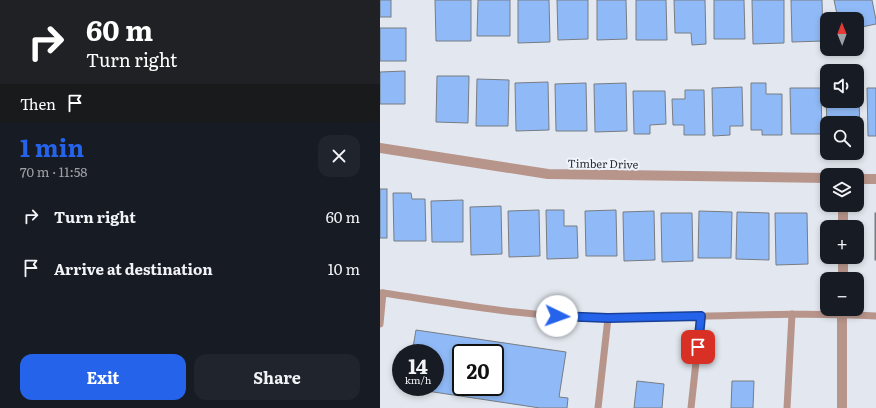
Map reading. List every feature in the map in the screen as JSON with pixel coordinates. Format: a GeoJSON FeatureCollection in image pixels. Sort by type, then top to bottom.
{"type":"FeatureCollection","features":[{"type":"Feature","properties":{"kind":"street","name":"Timber Drive"},"geometry":{"type":"LineString","coordinates":[[380,148],[548,174],[820,178]]}},
{"type":"Feature","properties":{"kind":"street"},"geometry":{"type":"LineString","coordinates":[[864,179],[876,179]]}},
{"type":"Feature","properties":{"kind":"street"},"geometry":{"type":"LineString","coordinates":[[842,316],[842,408]]}},
{"type":"Feature","properties":{"kind":"lane"},"geometry":{"type":"LineString","coordinates":[[380,324],[382,293],[544,315],[608,318],[820,313]]}},
{"type":"Feature","properties":{"kind":"lane"},"geometry":{"type":"LineString","coordinates":[[787,408],[792,314]]}},
{"type":"Feature","properties":{"kind":"lane"},"geometry":{"type":"LineString","coordinates":[[864,315],[876,316]]}},
{"type":"Feature","properties":{"kind":"lane"},"geometry":{"type":"LineString","coordinates":[[691,408],[701,316]]}},
{"type":"Feature","properties":{"kind":"lane"},"geometry":{"type":"LineString","coordinates":[[598,408],[608,318]]}},
{"type":"Feature","properties":{"kind":"building"},"geometry":{"type":"Polygon","coordinates":[[[380,0],[391,0],[391,17],[380,17],[380,0]]]}},
{"type":"Feature","properties":{"kind":"building"},"geometry":{"type":"Polygon","coordinates":[[[435,0],[471,0],[471,41],[436,41],[435,0]]]}},
{"type":"Feature","properties":{"kind":"building"},"geometry":{"type":"Polygon","coordinates":[[[478,0],[510,0],[510,36],[477,36],[478,0]]]}},
{"type":"Feature","properties":{"kind":"building"},"geometry":{"type":"Polygon","coordinates":[[[518,0],[549,0],[550,42],[518,43],[518,0]]]}},
{"type":"Feature","properties":{"kind":"building"},"geometry":{"type":"Polygon","coordinates":[[[557,0],[588,0],[588,39],[558,40],[557,0]]]}},
{"type":"Feature","properties":{"kind":"building"},"geometry":{"type":"Polygon","coordinates":[[[597,0],[626,0],[627,39],[597,40],[597,0]]]}},
{"type":"Feature","properties":{"kind":"building"},"geometry":{"type":"Polygon","coordinates":[[[636,0],[666,0],[667,40],[636,40],[636,0]]]}},
{"type":"Feature","properties":{"kind":"building"},"geometry":{"type":"Polygon","coordinates":[[[674,0],[705,0],[706,44],[692,45],[691,33],[675,33],[674,0]]]}},
{"type":"Feature","properties":{"kind":"building"},"geometry":{"type":"Polygon","coordinates":[[[714,0],[744,0],[745,39],[714,39],[714,0]]]}},
{"type":"Feature","properties":{"kind":"building"},"geometry":{"type":"Polygon","coordinates":[[[752,0],[784,0],[784,43],[753,44],[752,0]]]}},
{"type":"Feature","properties":{"kind":"building"},"geometry":{"type":"Polygon","coordinates":[[[791,0],[822,0],[822,12],[820,12],[820,41],[792,42],[791,0]]]}},
{"type":"Feature","properties":{"kind":"building"},"geometry":{"type":"Polygon","coordinates":[[[834,0],[872,0],[876,24],[864,27],[864,12],[837,12],[834,0]]]}},
{"type":"Feature","properties":{"kind":"building"},"geometry":{"type":"Polygon","coordinates":[[[380,28],[406,28],[406,61],[380,61],[380,28]]]}},
{"type":"Feature","properties":{"kind":"building"},"geometry":{"type":"Polygon","coordinates":[[[405,71],[405,104],[380,104],[380,72],[405,71]]]}},
{"type":"Feature","properties":{"kind":"building"},"geometry":{"type":"Polygon","coordinates":[[[437,76],[469,76],[468,123],[436,122],[437,76]]]}},
{"type":"Feature","properties":{"kind":"building"},"geometry":{"type":"Polygon","coordinates":[[[477,79],[509,80],[508,126],[476,126],[477,79]]]}},
{"type":"Feature","properties":{"kind":"building"},"geometry":{"type":"Polygon","coordinates":[[[548,82],[549,130],[516,131],[515,83],[548,82]]]}},
{"type":"Feature","properties":{"kind":"building"},"geometry":{"type":"Polygon","coordinates":[[[586,83],[587,131],[556,131],[555,84],[586,83]]]}},
{"type":"Feature","properties":{"kind":"building"},"geometry":{"type":"Polygon","coordinates":[[[626,83],[627,131],[595,132],[594,84],[626,83]]]}},
{"type":"Feature","properties":{"kind":"building"},"geometry":{"type":"Polygon","coordinates":[[[751,83],[766,83],[766,94],[782,94],[782,135],[762,135],[762,130],[751,130],[751,83]]]}},
{"type":"Feature","properties":{"kind":"building"},"geometry":{"type":"Polygon","coordinates":[[[742,87],[743,126],[730,126],[730,135],[713,136],[712,88],[742,87]]]}},
{"type":"Feature","properties":{"kind":"building"},"geometry":{"type":"Polygon","coordinates":[[[790,88],[820,88],[822,116],[820,116],[820,134],[791,134],[790,88]]]}},
{"type":"Feature","properties":{"kind":"building"},"geometry":{"type":"Polygon","coordinates":[[[867,88],[876,88],[876,136],[868,136],[867,88]]]}},
{"type":"Feature","properties":{"kind":"building"},"geometry":{"type":"Polygon","coordinates":[[[685,90],[704,90],[705,135],[684,135],[684,125],[673,125],[672,99],[685,99],[685,90]]]}},
{"type":"Feature","properties":{"kind":"building"},"geometry":{"type":"Polygon","coordinates":[[[633,91],[665,91],[666,124],[650,125],[650,134],[634,134],[633,91]]]}},
{"type":"Feature","properties":{"kind":"building"},"geometry":{"type":"Polygon","coordinates":[[[826,108],[859,108],[859,116],[827,116],[826,108]]]}},
{"type":"Feature","properties":{"kind":"building"},"geometry":{"type":"Polygon","coordinates":[[[380,189],[387,189],[387,238],[380,238],[380,189]]]}},
{"type":"Feature","properties":{"kind":"building"},"geometry":{"type":"Polygon","coordinates":[[[393,193],[411,193],[412,199],[425,199],[426,241],[394,241],[393,193]]]}},
{"type":"Feature","properties":{"kind":"building"},"geometry":{"type":"Polygon","coordinates":[[[463,200],[463,242],[432,242],[431,201],[463,200]]]}},
{"type":"Feature","properties":{"kind":"building"},"geometry":{"type":"Polygon","coordinates":[[[501,206],[502,254],[471,255],[470,207],[501,206]]]}},
{"type":"Feature","properties":{"kind":"building"},"geometry":{"type":"Polygon","coordinates":[[[539,210],[540,256],[509,257],[508,211],[539,210]]]}},
{"type":"Feature","properties":{"kind":"building"},"geometry":{"type":"Polygon","coordinates":[[[546,210],[564,210],[564,226],[577,226],[578,258],[547,259],[546,210]]]}},
{"type":"Feature","properties":{"kind":"building"},"geometry":{"type":"Polygon","coordinates":[[[616,210],[617,256],[586,256],[585,211],[616,210]]]}},
{"type":"Feature","properties":{"kind":"building"},"geometry":{"type":"Polygon","coordinates":[[[654,211],[655,260],[624,261],[623,212],[654,211]]]}},
{"type":"Feature","properties":{"kind":"building"},"geometry":{"type":"Polygon","coordinates":[[[699,211],[732,212],[731,258],[698,258],[699,211]]]}},
{"type":"Feature","properties":{"kind":"building"},"geometry":{"type":"Polygon","coordinates":[[[737,212],[769,213],[769,260],[736,259],[737,212]]]}},
{"type":"Feature","properties":{"kind":"building"},"geometry":{"type":"Polygon","coordinates":[[[661,213],[692,213],[693,261],[662,262],[661,213]]]}},
{"type":"Feature","properties":{"kind":"building"},"geometry":{"type":"Polygon","coordinates":[[[775,213],[807,213],[808,264],[776,265],[775,213]]]}},
{"type":"Feature","properties":{"kind":"building"},"geometry":{"type":"Polygon","coordinates":[[[876,213],[876,260],[875,260],[876,213]]]}},
{"type":"Feature","properties":{"kind":"building"},"geometry":{"type":"Polygon","coordinates":[[[416,330],[566,352],[559,397],[568,398],[567,408],[540,408],[460,396],[504,396],[504,344],[452,344],[452,395],[444,394],[444,344],[414,344],[416,330]]]}},
{"type":"Feature","properties":{"kind":"building"},"geometry":{"type":"Polygon","coordinates":[[[637,381],[664,384],[662,408],[634,408],[637,381]]]}},
{"type":"Feature","properties":{"kind":"building"},"geometry":{"type":"Polygon","coordinates":[[[732,381],[754,381],[753,408],[731,408],[732,381]]]}},
{"type":"Feature","properties":{"kind":"route"},"geometry":{"type":"LineString","coordinates":[[557,316],[608,318],[701,316],[698,347]]}}]}
